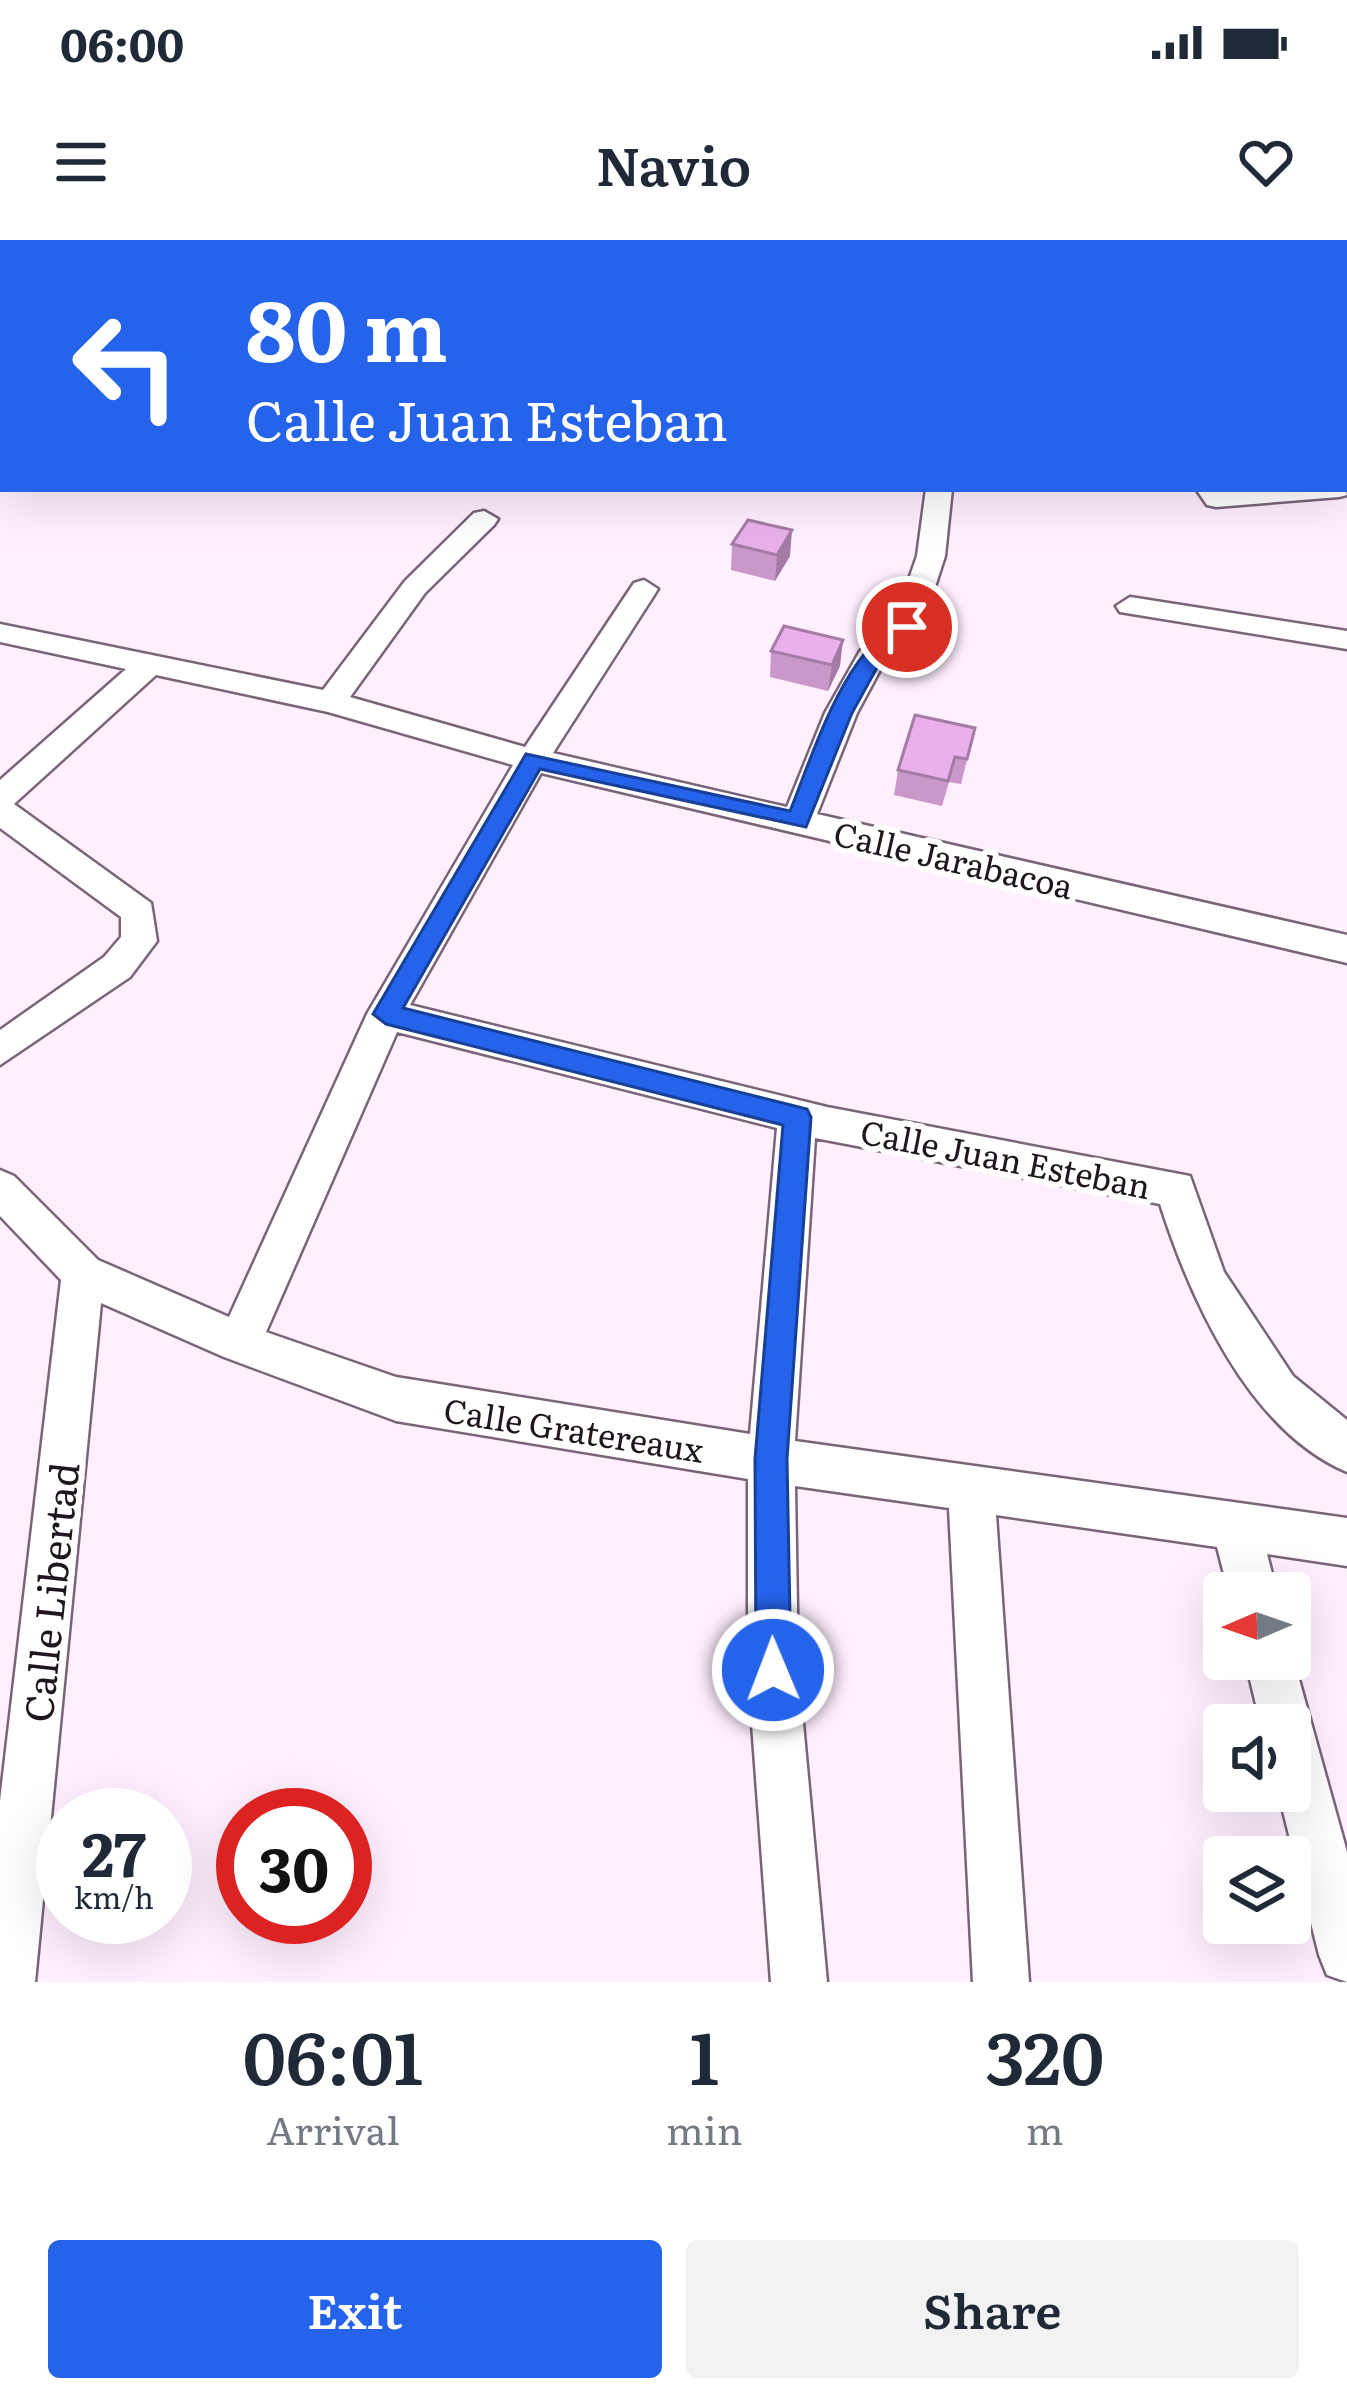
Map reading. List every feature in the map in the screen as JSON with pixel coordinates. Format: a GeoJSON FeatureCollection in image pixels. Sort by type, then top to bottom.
{"type":"FeatureCollection","features":[{"type":"Feature","properties":{"kind":"street"},"geometry":{"type":"LineString","coordinates":[[798,821],[842,713],[875,651],[907,627],[931,556],[939,492]]}},
{"type":"Feature","properties":{"kind":"street"},"geometry":{"type":"LineString","coordinates":[[1211,492],[1216,499],[1305,492]]}},
{"type":"Feature","properties":{"kind":"street"},"geometry":{"type":"LineString","coordinates":[[330,701],[415,587],[484,519]]}},
{"type":"Feature","properties":{"kind":"street"},"geometry":{"type":"LineString","coordinates":[[239,1343],[386,1014],[534,760],[644,590]]}},
{"type":"Feature","properties":{"kind":"street"},"geometry":{"type":"LineString","coordinates":[[1130,606],[1347,640]]}},
{"type":"Feature","properties":{"kind":"street","name":"Calle Jarabacoa"},"geometry":{"type":"LineString","coordinates":[[0,633],[330,701],[534,760],[1347,949]]}},
{"type":"Feature","properties":{"kind":"street"},"geometry":{"type":"LineString","coordinates":[[0,798],[150,664]]}},
{"type":"Feature","properties":{"kind":"street"},"geometry":{"type":"LineString","coordinates":[[0,811],[139,912],[139,941],[117,967],[0,1050]]}},
{"type":"Feature","properties":{"kind":"street","name":"Calle Juan Esteban"},"geometry":{"type":"LineString","coordinates":[[386,1014],[797,1117],[1176,1189],[1206,1281],[1277,1391],[1347,1450]]}},
{"type":"Feature","properties":{"kind":"street"},"geometry":{"type":"LineString","coordinates":[[797,1117],[771,1459],[773,1670],[799,1982]]}},
{"type":"Feature","properties":{"kind":"street","name":"Calle Gratereaux"},"geometry":{"type":"LineString","coordinates":[[0,1189],[83,1274],[239,1343],[396,1399],[574,1432],[1347,1542]]}},
{"type":"Feature","properties":{"kind":"street","name":"Calle Libertad"},"geometry":{"type":"LineString","coordinates":[[7,1982],[83,1274]]}},
{"type":"Feature","properties":{"kind":"street"},"geometry":{"type":"LineString","coordinates":[[971,1488],[1001,1982]]}},
{"type":"Feature","properties":{"kind":"street"},"geometry":{"type":"LineString","coordinates":[[1236,1529],[1247,1572]]}},
{"type":"Feature","properties":{"kind":"street"},"geometry":{"type":"LineString","coordinates":[[1310,1812],[1347,1955]]}},
{"type":"Feature","properties":{"kind":"building"},"geometry":{"type":"Polygon","coordinates":[[[748,520],[792,530],[777,555],[732,544],[748,520]]]}},
{"type":"Feature","properties":{"kind":"building"},"geometry":{"type":"Polygon","coordinates":[[[784,626],[843,640],[832,665],[771,651],[784,626]]]}},
{"type":"Feature","properties":{"kind":"building"},"geometry":{"type":"Polygon","coordinates":[[[915,715],[975,728],[967,759],[955,757],[948,781],[898,770],[915,715]]]}},
{"type":"Feature","properties":{"kind":"route"},"geometry":{"type":"LineString","coordinates":[[773,1670],[771,1459],[797,1117],[386,1014],[534,760],[798,821],[842,713],[875,651],[907,627]]}}]}
